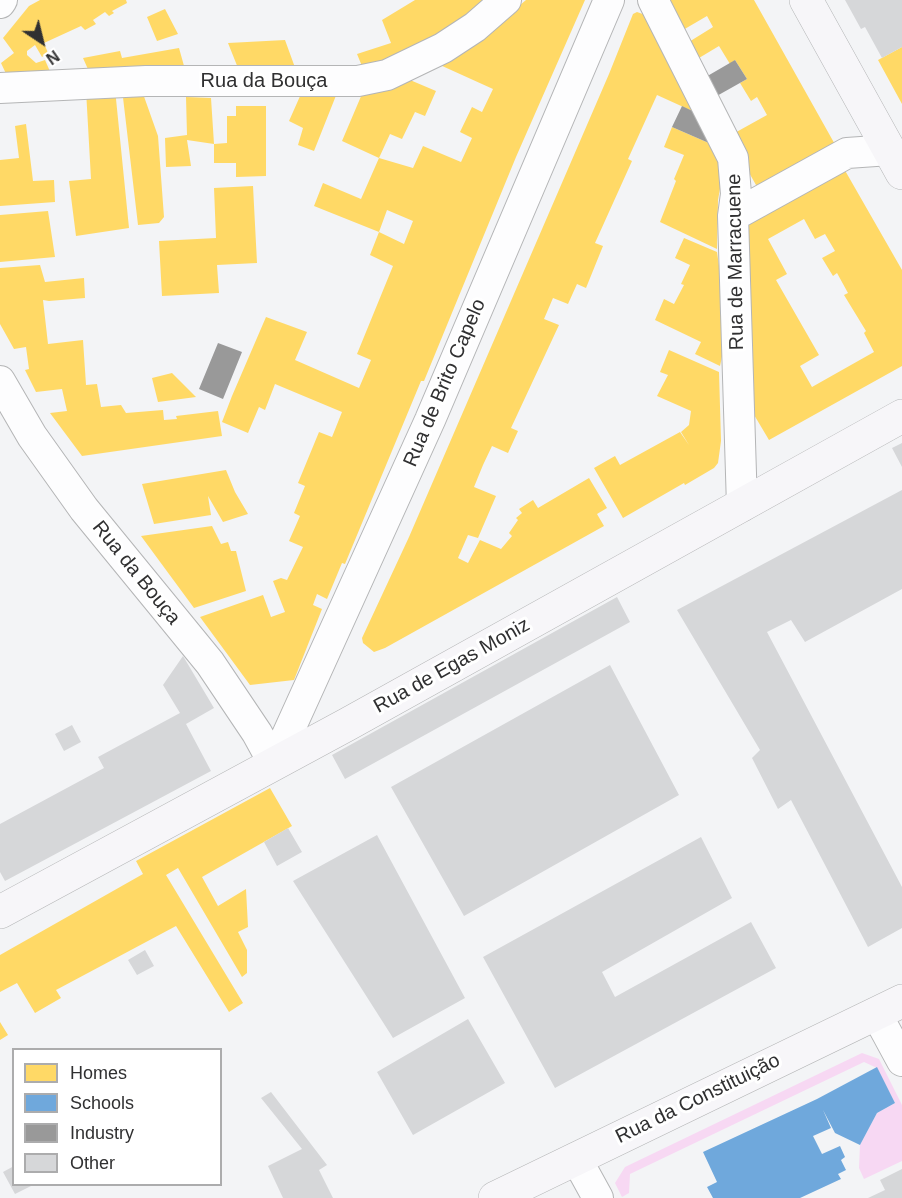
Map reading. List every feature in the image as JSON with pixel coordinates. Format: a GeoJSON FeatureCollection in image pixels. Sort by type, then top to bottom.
{"type":"FeatureCollection","features":[{"type":"Feature","properties":{"kind":"main road"},"geometry":{"type":"LineString","coordinates":[[806,0],[896,162]]}},
{"type":"Feature","properties":{"kind":"main road","name":"Rua de Egas Moniz"},"geometry":{"type":"LineString","coordinates":[[0,912],[274,764],[902,416]]}},
{"type":"Feature","properties":{"kind":"main road","name":"Rua da Constituição"},"geometry":{"type":"LineString","coordinates":[[495,1198],[889,1007]]}},
{"type":"Feature","properties":{"kind":"street","name":"Rua da Bouça"},"geometry":{"type":"LineString","coordinates":[[0,88],[146,81],[357,81],[387,75],[443,48],[475,27],[506,0]]}},
{"type":"Feature","properties":{"kind":"street","name":"Rua de Brito Capelo"},"geometry":{"type":"LineString","coordinates":[[274,764],[430,420],[609,0]]}},
{"type":"Feature","properties":{"kind":"street","name":"Rua de Marracuene"},"geometry":{"type":"LineString","coordinates":[[653,0],[733,158],[736,194],[733,216],[742,506]]}},
{"type":"Feature","properties":{"kind":"street"},"geometry":{"type":"LineString","coordinates":[[733,216],[847,153],[896,162]]}},
{"type":"Feature","properties":{"kind":"street","name":"Rua da Bouça"},"geometry":{"type":"LineString","coordinates":[[0,381],[32,436],[84,509],[210,663],[257,733],[274,764]]}},
{"type":"Feature","properties":{"kind":"street"},"geometry":{"type":"LineString","coordinates":[[889,1007],[902,1061]]}},
{"type":"Feature","properties":{"kind":"street"},"geometry":{"type":"LineString","coordinates":[[576,1158],[598,1198]]}},
{"type":"Feature","properties":{"kind":"shaded area"},"geometry":{"type":"Polygon","coordinates":[[[862,1053],[879,1059],[902,1105],[902,1161],[864,1179],[859,1168],[860,1145],[877,1113],[895,1103],[877,1068],[864,1062],[630,1174],[629,1193],[622,1197],[615,1183],[625,1167],[862,1053]]]}},
{"type":"Feature","properties":{"kind":"building: Homes"},"geometry":{"type":"Polygon","coordinates":[[[40,0],[126,0],[127,3],[112,11],[114,13],[109,16],[105,12],[93,20],[96,24],[85,30],[81,26],[44,43],[48,53],[42,57],[35,45],[27,51],[27,55],[36,63],[45,60],[52,76],[8,78],[1,63],[14,53],[3,38],[29,6],[40,0]]]}},
{"type":"Feature","properties":{"kind":"building: Homes"},"geometry":{"type":"Polygon","coordinates":[[[415,0],[489,0],[428,44],[364,71],[357,54],[391,43],[382,20],[415,0]]]}},
{"type":"Feature","properties":{"kind":"building: Homes"},"geometry":{"type":"Polygon","coordinates":[[[526,0],[585,0],[516,157],[424,381],[421,381],[345,564],[342,563],[327,599],[317,594],[313,605],[322,609],[294,680],[250,685],[200,617],[263,595],[271,617],[285,612],[273,581],[281,578],[287,580],[303,547],[289,541],[300,516],[294,513],[305,486],[298,483],[319,432],[332,437],[342,412],[275,384],[265,410],[259,407],[248,433],[222,422],[266,317],[307,332],[295,360],[359,388],[371,360],[357,354],[393,266],[370,255],[379,232],[314,206],[323,183],[361,199],[379,158],[413,168],[423,146],[461,162],[472,138],[460,132],[472,107],[482,112],[493,89],[440,65],[499,23],[526,0]],[[387,210],[379,232],[404,244],[413,221],[387,210]]]}},
{"type":"Feature","properties":{"kind":"building: Homes"},"geometry":{"type":"Polygon","coordinates":[[[668,0],[754,0],[837,148],[760,192],[739,155],[731,135],[767,115],[757,97],[751,101],[740,83],[747,79],[735,60],[730,64],[719,46],[694,61],[684,45],[713,27],[707,16],[683,30],[668,0]]]}},
{"type":"Feature","properties":{"kind":"building: Homes"},"geometry":{"type":"Polygon","coordinates":[[[165,9],[178,34],[157,41],[147,17],[165,9]]]}},
{"type":"Feature","properties":{"kind":"building: Homes"},"geometry":{"type":"Polygon","coordinates":[[[637,12],[654,18],[701,115],[657,95],[628,159],[632,161],[595,243],[603,246],[586,288],[577,284],[568,304],[553,298],[544,319],[559,325],[511,428],[518,431],[508,453],[492,446],[483,465],[474,487],[496,496],[478,538],[468,535],[458,558],[468,563],[480,540],[501,549],[512,536],[509,533],[518,520],[516,518],[522,513],[519,509],[533,500],[538,508],[589,478],[607,508],[597,514],[604,526],[374,652],[363,643],[362,638],[409,537],[633,14],[637,12]]]}},
{"type":"Feature","properties":{"kind":"building: Homes"},"geometry":{"type":"Polygon","coordinates":[[[285,40],[297,73],[240,73],[228,43],[285,40]]]}},
{"type":"Feature","properties":{"kind":"building: Homes"},"geometry":{"type":"Polygon","coordinates":[[[902,47],[902,104],[878,60],[902,47]]]}},
{"type":"Feature","properties":{"kind":"building: Homes"},"geometry":{"type":"Polygon","coordinates":[[[179,48],[186,73],[91,76],[83,58],[120,51],[122,58],[179,48]]]}},
{"type":"Feature","properties":{"kind":"building: Homes"},"geometry":{"type":"Polygon","coordinates":[[[410,80],[436,91],[425,116],[415,112],[402,139],[390,134],[379,158],[342,141],[362,94],[385,91],[410,80]]]}},
{"type":"Feature","properties":{"kind":"building: Homes"},"geometry":{"type":"Polygon","coordinates":[[[141,88],[158,136],[164,217],[159,223],[138,225],[122,89],[141,88]]]}},
{"type":"Feature","properties":{"kind":"building: Homes"},"geometry":{"type":"Polygon","coordinates":[[[115,89],[129,228],[76,236],[69,181],[91,179],[86,90],[115,89]]]}},
{"type":"Feature","properties":{"kind":"building: Homes"},"geometry":{"type":"Polygon","coordinates":[[[337,93],[314,151],[298,145],[303,128],[289,121],[301,94],[337,93]]]}},
{"type":"Feature","properties":{"kind":"building: Homes"},"geometry":{"type":"Polygon","coordinates":[[[186,97],[211,98],[214,144],[187,140],[191,166],[166,167],[165,138],[187,135],[186,97]]]}},
{"type":"Feature","properties":{"kind":"building: Homes"},"geometry":{"type":"Polygon","coordinates":[[[236,106],[266,106],[266,176],[236,177],[236,163],[214,163],[214,144],[227,143],[227,116],[236,116],[236,106]]]}},
{"type":"Feature","properties":{"kind":"building: Homes"},"geometry":{"type":"Polygon","coordinates":[[[26,124],[33,181],[54,180],[55,202],[0,206],[0,160],[19,158],[15,126],[26,124]]]}},
{"type":"Feature","properties":{"kind":"building: Homes"},"geometry":{"type":"Polygon","coordinates":[[[672,127],[718,147],[725,161],[718,200],[717,249],[660,222],[684,155],[664,147],[672,127]]]}},
{"type":"Feature","properties":{"kind":"building: Homes"},"geometry":{"type":"Polygon","coordinates":[[[843,167],[902,270],[902,366],[769,440],[744,398],[742,225],[843,167]],[[804,219],[768,239],[787,274],[776,280],[819,355],[800,366],[812,387],[874,352],[864,333],[866,331],[844,295],[848,293],[837,273],[833,276],[822,258],[835,251],[825,234],[815,239],[804,219]]]}},
{"type":"Feature","properties":{"kind":"building: Homes"},"geometry":{"type":"Polygon","coordinates":[[[253,186],[257,263],[217,265],[219,293],[162,296],[159,241],[216,238],[214,188],[253,186]]]}},
{"type":"Feature","properties":{"kind":"building: Homes"},"geometry":{"type":"Polygon","coordinates":[[[48,211],[55,257],[0,262],[0,215],[48,211]]]}},
{"type":"Feature","properties":{"kind":"building: Homes"},"geometry":{"type":"Polygon","coordinates":[[[684,238],[717,252],[721,280],[723,352],[720,366],[695,354],[701,342],[655,320],[664,299],[674,304],[684,285],[681,284],[690,265],[675,258],[684,238]]]}},
{"type":"Feature","properties":{"kind":"building: Homes"},"geometry":{"type":"Polygon","coordinates":[[[40,265],[45,282],[84,278],[85,298],[43,300],[48,344],[83,340],[86,385],[97,384],[101,407],[121,405],[126,413],[163,410],[164,420],[177,419],[176,416],[218,411],[222,436],[82,456],[50,413],[67,411],[62,389],[36,392],[25,370],[29,369],[26,347],[14,349],[0,324],[0,268],[40,265]]]}},
{"type":"Feature","properties":{"kind":"building: Homes"},"geometry":{"type":"Polygon","coordinates":[[[669,350],[719,372],[721,441],[718,463],[714,468],[685,485],[684,483],[623,518],[594,468],[615,456],[620,465],[680,432],[689,445],[681,432],[689,425],[691,411],[657,396],[668,375],[660,372],[669,350]]]}},
{"type":"Feature","properties":{"kind":"building: Homes"},"geometry":{"type":"Polygon","coordinates":[[[172,373],[196,397],[158,402],[152,378],[172,373]]]}},
{"type":"Feature","properties":{"kind":"building: Homes"},"geometry":{"type":"Polygon","coordinates":[[[226,470],[248,514],[223,522],[208,496],[211,515],[154,524],[142,484],[226,470]]]}},
{"type":"Feature","properties":{"kind":"building: Homes"},"geometry":{"type":"Polygon","coordinates":[[[212,526],[221,544],[228,542],[231,551],[236,551],[246,591],[194,608],[141,536],[212,526]]]}},
{"type":"Feature","properties":{"kind":"building: Homes"},"geometry":{"type":"Polygon","coordinates":[[[270,788],[292,826],[202,877],[218,906],[246,889],[248,927],[238,932],[247,950],[247,973],[242,977],[178,868],[166,875],[243,1003],[229,1012],[176,926],[56,990],[61,998],[35,1013],[17,983],[0,992],[0,955],[143,874],[136,861],[270,788]]]}},
{"type":"Feature","properties":{"kind":"building: Homes"},"geometry":{"type":"Polygon","coordinates":[[[0,1022],[8,1035],[0,1040],[0,1022]]]}},
{"type":"Feature","properties":{"kind":"building: Schools"},"geometry":{"type":"Polygon","coordinates":[[[877,1067],[895,1103],[877,1113],[860,1145],[835,1133],[823,1110],[831,1128],[813,1136],[822,1154],[840,1146],[845,1157],[841,1160],[846,1170],[838,1174],[841,1179],[800,1198],[713,1198],[707,1187],[717,1182],[703,1152],[817,1099],[877,1067]]]}},
{"type":"Feature","properties":{"kind":"building: Industry"},"geometry":{"type":"Polygon","coordinates":[[[735,60],[747,79],[715,97],[704,78],[735,60]]]}},
{"type":"Feature","properties":{"kind":"building: Industry"},"geometry":{"type":"Polygon","coordinates":[[[682,106],[701,115],[718,147],[672,127],[682,106]]]}},
{"type":"Feature","properties":{"kind":"building: Industry"},"geometry":{"type":"Polygon","coordinates":[[[218,343],[242,352],[223,399],[199,389],[218,343]]]}},
{"type":"Feature","properties":{"kind":"building: Other"},"geometry":{"type":"Polygon","coordinates":[[[845,0],[902,0],[902,47],[882,58],[865,27],[861,29],[845,0]]]}},
{"type":"Feature","properties":{"kind":"building: Other"},"geometry":{"type":"Polygon","coordinates":[[[902,443],[902,467],[892,448],[902,443]]]}},
{"type":"Feature","properties":{"kind":"building: Other"},"geometry":{"type":"Polygon","coordinates":[[[902,490],[902,589],[805,642],[791,620],[767,632],[902,887],[902,928],[868,947],[791,800],[778,809],[752,758],[760,750],[677,610],[902,490]]]}},
{"type":"Feature","properties":{"kind":"building: Other"},"geometry":{"type":"Polygon","coordinates":[[[617,597],[630,622],[345,779],[332,755],[617,597]]]}},
{"type":"Feature","properties":{"kind":"building: Other"},"geometry":{"type":"Polygon","coordinates":[[[183,656],[214,708],[186,724],[211,771],[5,881],[0,872],[0,824],[104,768],[98,757],[180,713],[163,685],[183,656]]]}},
{"type":"Feature","properties":{"kind":"building: Other"},"geometry":{"type":"Polygon","coordinates":[[[610,665],[679,795],[464,916],[391,787],[610,665]]]}},
{"type":"Feature","properties":{"kind":"building: Other"},"geometry":{"type":"Polygon","coordinates":[[[72,725],[81,742],[64,751],[55,734],[72,725]]]}},
{"type":"Feature","properties":{"kind":"building: Other"},"geometry":{"type":"Polygon","coordinates":[[[288,828],[302,852],[277,866],[264,842],[288,828]]]}},
{"type":"Feature","properties":{"kind":"building: Other"},"geometry":{"type":"Polygon","coordinates":[[[377,835],[465,998],[393,1038],[293,881],[377,835]]]}},
{"type":"Feature","properties":{"kind":"building: Other"},"geometry":{"type":"Polygon","coordinates":[[[701,837],[732,898],[602,972],[615,997],[751,922],[776,968],[555,1088],[483,957],[701,837]]]}},
{"type":"Feature","properties":{"kind":"building: Other"},"geometry":{"type":"Polygon","coordinates":[[[145,950],[154,966],[137,975],[128,960],[145,950]]]}},
{"type":"Feature","properties":{"kind":"building: Other"},"geometry":{"type":"Polygon","coordinates":[[[468,1019],[505,1083],[413,1135],[377,1072],[468,1019]]]}},
{"type":"Feature","properties":{"kind":"building: Other"},"geometry":{"type":"Polygon","coordinates":[[[271,1092],[327,1165],[319,1170],[333,1198],[283,1198],[268,1166],[302,1149],[261,1098],[271,1092]]]}},
{"type":"Feature","properties":{"kind":"building: Other"},"geometry":{"type":"Polygon","coordinates":[[[12,1167],[12,1186],[31,1186],[15,1194],[3,1172],[12,1167]]]}},
{"type":"Feature","properties":{"kind":"building: Other"},"geometry":{"type":"Polygon","coordinates":[[[902,1169],[902,1198],[868,1198],[885,1190],[880,1180],[902,1169]]]}}]}
